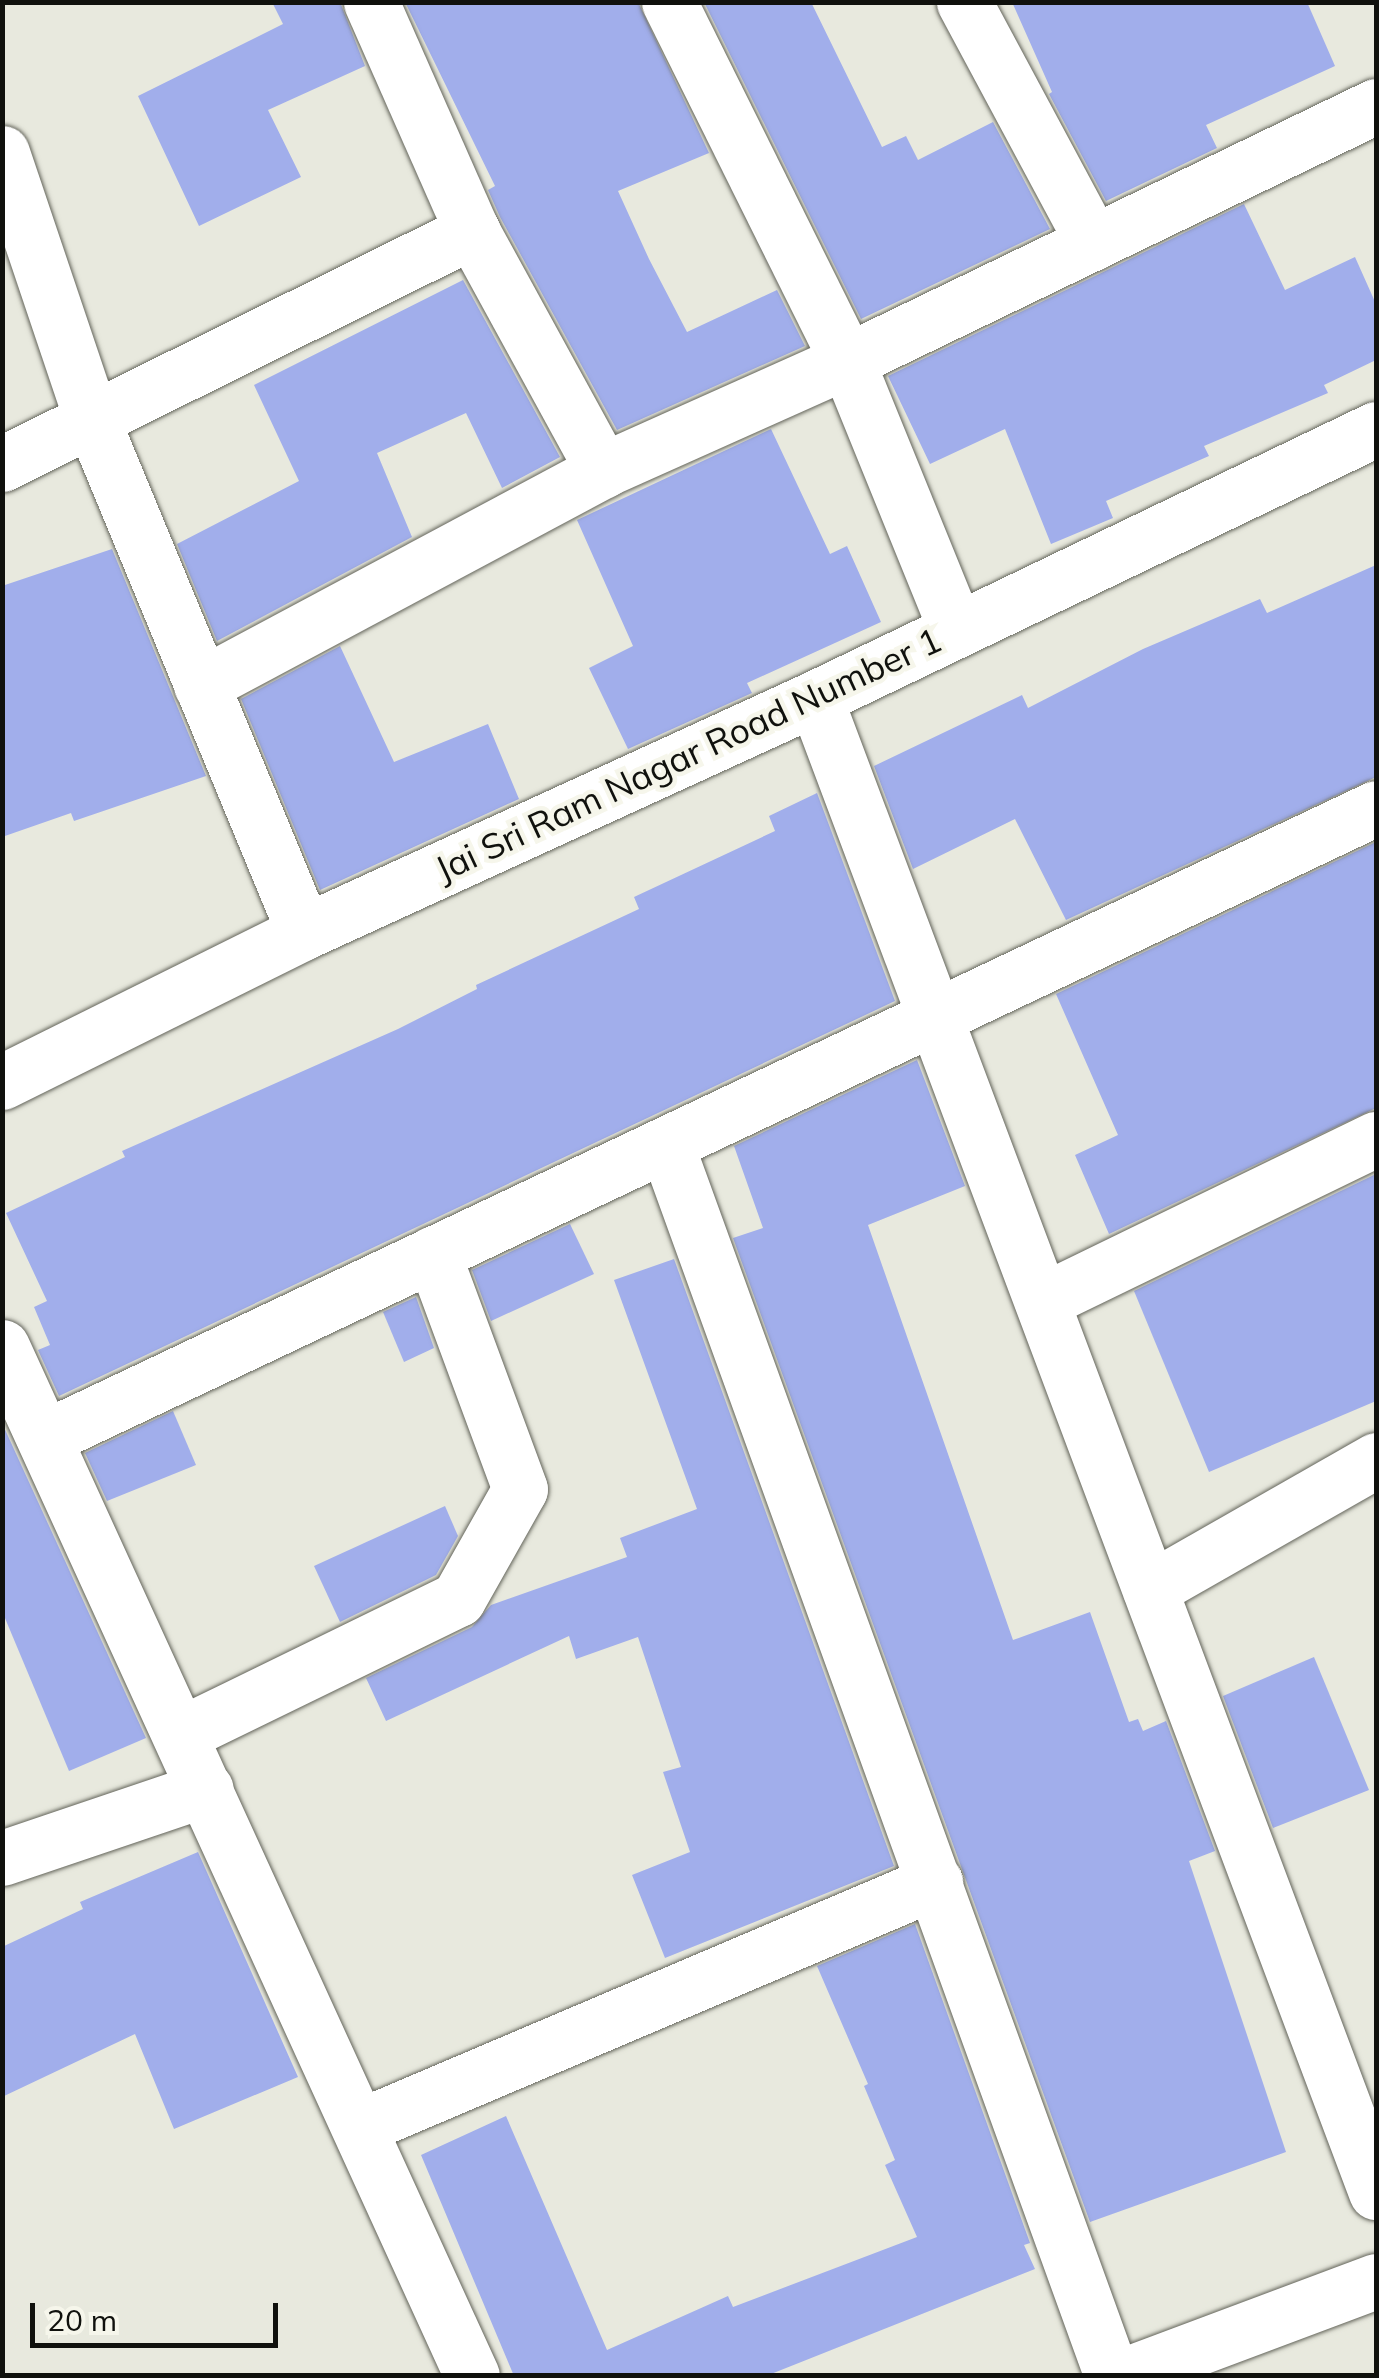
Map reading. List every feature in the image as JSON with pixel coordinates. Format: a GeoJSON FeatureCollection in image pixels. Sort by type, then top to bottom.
{"type":"FeatureCollection","features":[{"type":"Feature","properties":{"kind":"street"},"geometry":{"type":"LineString","coordinates":[[370,2],[472,231],[603,470]]}},
{"type":"Feature","properties":{"kind":"street"},"geometry":{"type":"LineString","coordinates":[[669,2],[847,361],[956,629]]}},
{"type":"Feature","properties":{"kind":"street"},"geometry":{"type":"LineString","coordinates":[[964,2],[1093,243]]}},
{"type":"Feature","properties":{"kind":"street"},"geometry":{"type":"LineString","coordinates":[[201,685],[603,470],[847,361],[1376,106]]}},
{"type":"Feature","properties":{"kind":"street"},"geometry":{"type":"LineString","coordinates":[[2,153],[91,417],[304,932]]}},
{"type":"Feature","properties":{"kind":"street"},"geometry":{"type":"LineString","coordinates":[[2,464],[472,231]]}},
{"type":"Feature","properties":{"kind":"street","name":"Jai Sri Ram Nagar Road Number 1"},"geometry":{"type":"LineString","coordinates":[[2,1082],[304,932],[815,698],[1376,429]]}},
{"type":"Feature","properties":{"kind":"street"},"geometry":{"type":"LineString","coordinates":[[815,698],[1376,2192]]}},
{"type":"Feature","properties":{"kind":"street"},"geometry":{"type":"LineString","coordinates":[[44,1438],[1376,808]]}},
{"type":"Feature","properties":{"kind":"street"},"geometry":{"type":"LineString","coordinates":[[1042,1301],[1376,1139]]}},
{"type":"Feature","properties":{"kind":"street"},"geometry":{"type":"LineString","coordinates":[[666,1144],[1112,2376]]}},
{"type":"Feature","properties":{"kind":"street"},"geometry":{"type":"LineString","coordinates":[[181,1734],[458,1600],[520,1489],[433,1254]]}},
{"type":"Feature","properties":{"kind":"street"},"geometry":{"type":"LineString","coordinates":[[2,1347],[472,2376]]}},
{"type":"Feature","properties":{"kind":"street"},"geometry":{"type":"LineString","coordinates":[[1150,1588],[1376,1460]]}},
{"type":"Feature","properties":{"kind":"street"},"geometry":{"type":"LineString","coordinates":[[2,1858],[206,1789]]}},
{"type":"Feature","properties":{"kind":"street"},"geometry":{"type":"LineString","coordinates":[[360,2126],[934,1882]]}},
{"type":"Feature","properties":{"kind":"street"},"geometry":{"type":"LineString","coordinates":[[1122,2376],[1376,2281]]}},
{"type":"Feature","properties":{"kind":"building"},"geometry":{"type":"Polygon","coordinates":[[[272,2],[340,2],[365,66],[268,110],[301,177],[199,226],[138,96],[283,24],[272,2]]]}},
{"type":"Feature","properties":{"kind":"building"},"geometry":{"type":"Polygon","coordinates":[[[405,2],[638,2],[709,153],[618,191],[649,259],[687,332],[777,290],[805,346],[617,430],[500,217],[488,190],[495,186],[405,2]]]}},
{"type":"Feature","properties":{"kind":"building"},"geometry":{"type":"Polygon","coordinates":[[[704,2],[811,2],[882,147],[906,136],[918,160],[993,122],[1050,229],[861,319],[704,2]]]}},
{"type":"Feature","properties":{"kind":"building"},"geometry":{"type":"Polygon","coordinates":[[[1012,2],[1307,2],[1335,66],[1206,125],[1217,148],[1106,201],[1049,94],[1052,92],[1012,2]]]}},
{"type":"Feature","properties":{"kind":"building"},"geometry":{"type":"Polygon","coordinates":[[[1244,204],[1285,290],[1355,257],[1376,304],[1376,360],[1324,385],[1328,393],[1204,446],[1209,456],[1106,501],[1113,518],[1051,544],[1005,429],[930,464],[888,376],[1244,204]]]}},
{"type":"Feature","properties":{"kind":"building"},"geometry":{"type":"Polygon","coordinates":[[[463,280],[560,457],[502,488],[466,413],[377,453],[412,537],[217,641],[177,544],[299,481],[254,385],[463,280]]]}},
{"type":"Feature","properties":{"kind":"building"},"geometry":{"type":"Polygon","coordinates":[[[771,429],[830,554],[847,546],[881,622],[747,683],[752,693],[628,749],[589,668],[633,646],[577,520],[771,429]]]}},
{"type":"Feature","properties":{"kind":"building"},"geometry":{"type":"Polygon","coordinates":[[[112,549],[206,776],[74,821],[71,813],[2,837],[2,586],[112,549]]]}},
{"type":"Feature","properties":{"kind":"building"},"geometry":{"type":"Polygon","coordinates":[[[1376,565],[1376,777],[1066,920],[1015,819],[913,869],[874,766],[1022,695],[1028,708],[1143,649],[1260,599],[1267,613],[1376,565]]]}},
{"type":"Feature","properties":{"kind":"building"},"geometry":{"type":"Polygon","coordinates":[[[340,646],[394,762],[488,724],[519,799],[320,890],[241,699],[340,646]]]}},
{"type":"Feature","properties":{"kind":"building"},"geometry":{"type":"Polygon","coordinates":[[[817,793],[895,1001],[59,1396],[38,1350],[50,1345],[34,1307],[47,1301],[6,1213],[125,1157],[122,1151],[398,1029],[477,989],[476,985],[639,909],[634,897],[775,831],[769,816],[817,793]]]}},
{"type":"Feature","properties":{"kind":"building"},"geometry":{"type":"Polygon","coordinates":[[[1376,842],[1376,1108],[1109,1234],[1075,1155],[1118,1135],[1056,994],[1376,842]]]}},
{"type":"Feature","properties":{"kind":"building"},"geometry":{"type":"Polygon","coordinates":[[[917,1060],[965,1186],[868,1225],[1013,1640],[1090,1612],[1129,1722],[1138,1719],[1143,1731],[1166,1721],[1215,1851],[1189,1861],[1286,2152],[1090,2222],[733,1238],[763,1228],[734,1146],[917,1060]]]}},
{"type":"Feature","properties":{"kind":"building"},"geometry":{"type":"Polygon","coordinates":[[[1376,1174],[1376,1401],[1209,1472],[1134,1291],[1376,1174]]]}},
{"type":"Feature","properties":{"kind":"building"},"geometry":{"type":"Polygon","coordinates":[[[570,1224],[594,1274],[491,1321],[472,1270],[570,1224]]]}},
{"type":"Feature","properties":{"kind":"building"},"geometry":{"type":"Polygon","coordinates":[[[674,1259],[894,1866],[665,1958],[632,1875],[690,1852],[663,1772],[681,1767],[638,1637],[576,1659],[569,1636],[386,1721],[366,1678],[472,1627],[491,1605],[627,1557],[620,1538],[697,1509],[614,1280],[674,1259]]]}},
{"type":"Feature","properties":{"kind":"building"},"geometry":{"type":"Polygon","coordinates":[[[416,1297],[434,1348],[404,1362],[383,1312],[416,1297]]]}},
{"type":"Feature","properties":{"kind":"building"},"geometry":{"type":"Polygon","coordinates":[[[173,1411],[196,1465],[107,1501],[85,1453],[173,1411]]]}},
{"type":"Feature","properties":{"kind":"building"},"geometry":{"type":"Polygon","coordinates":[[[2,1423],[146,1738],[69,1771],[2,1611],[2,1423]]]}},
{"type":"Feature","properties":{"kind":"building"},"geometry":{"type":"Polygon","coordinates":[[[445,1506],[458,1536],[436,1575],[340,1622],[314,1566],[445,1506]]]}},
{"type":"Feature","properties":{"kind":"building"},"geometry":{"type":"Polygon","coordinates":[[[1314,1657],[1369,1790],[1273,1828],[1223,1696],[1314,1657]]]}},
{"type":"Feature","properties":{"kind":"building"},"geometry":{"type":"Polygon","coordinates":[[[198,1852],[298,2077],[174,2129],[135,2034],[2,2097],[2,1947],[83,1909],[80,1902],[198,1852]]]}},
{"type":"Feature","properties":{"kind":"building"},"geometry":{"type":"Polygon","coordinates":[[[915,1924],[1030,2243],[1024,2245],[1035,2269],[766,2376],[514,2376],[421,2155],[506,2116],[607,2350],[728,2296],[733,2307],[917,2237],[885,2165],[895,2160],[864,2086],[868,2084],[817,1966],[915,1924]]]}}]}
